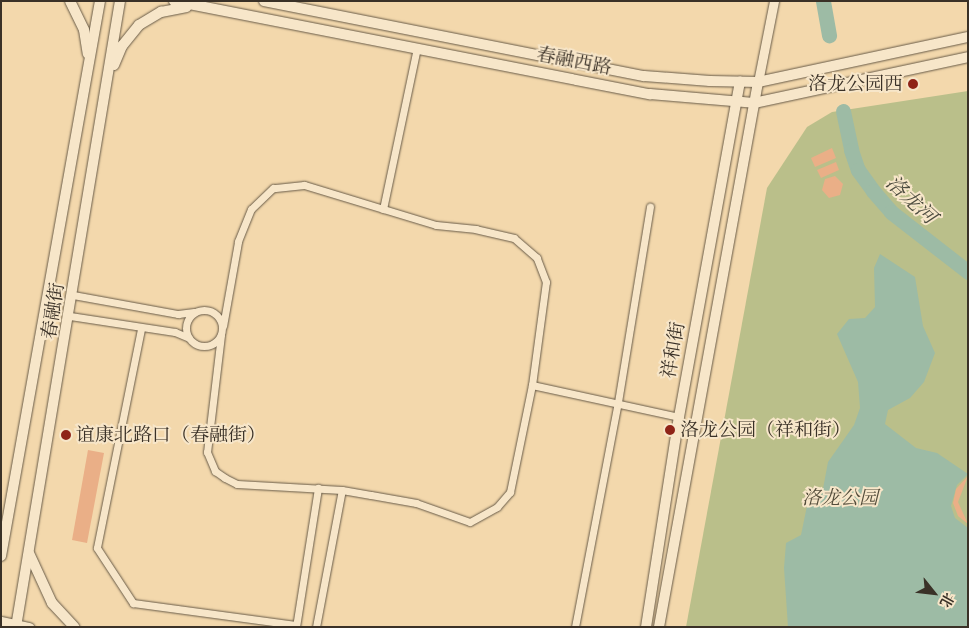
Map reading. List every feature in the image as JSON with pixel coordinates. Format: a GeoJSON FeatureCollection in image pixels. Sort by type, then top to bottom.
{"type":"FeatureCollection","features":[{"type":"Feature","properties":{"kind":"main road"},"geometry":{"type":"LineString","coordinates":[[70,1],[84,30],[90,65]]}},
{"type":"Feature","properties":{"kind":"main road","name":"春融街"},"geometry":{"type":"LineString","coordinates":[[1,556],[100,1]]}},
{"type":"Feature","properties":{"kind":"main road","name":"春融街"},"geometry":{"type":"LineString","coordinates":[[16,626],[70,316],[120,1]]}},
{"type":"Feature","properties":{"kind":"main road","name":"春融西路"},"geometry":{"type":"LineString","coordinates":[[174,1],[650,94],[754,103],[968,57]]}},
{"type":"Feature","properties":{"kind":"main road","name":"春融西路"},"geometry":{"type":"LineString","coordinates":[[264,1],[644,76],[758,82],[968,37]]}},
{"type":"Feature","properties":{"kind":"main road"},"geometry":{"type":"LineString","coordinates":[[100,119],[118,54],[132,32],[151,16],[170,9],[209,8]]}},
{"type":"Feature","properties":{"kind":"main road","name":"祥和街"},"geometry":{"type":"LineString","coordinates":[[646,627],[679,417],[740,81]]}},
{"type":"Feature","properties":{"kind":"main road","name":"祥和街"},"geometry":{"type":"LineString","coordinates":[[659,627],[758,82]]}},
{"type":"Feature","properties":{"kind":"main road"},"geometry":{"type":"LineString","coordinates":[[29,552],[52,603],[74,627]]}},
{"type":"Feature","properties":{"kind":"street"},"geometry":{"type":"LineString","coordinates":[[758,82],[774,1]]}},
{"type":"Feature","properties":{"kind":"street"},"geometry":{"type":"LineString","coordinates":[[383,209],[418,48]]}},
{"type":"Feature","properties":{"kind":"street"},"geometry":{"type":"LineString","coordinates":[[304,184],[436,225],[476,228],[514,238],[537,258],[546,282],[532,385],[510,492],[497,507],[470,522],[416,503],[342,490],[236,484],[215,471],[207,452],[217,360],[229,302],[238,242],[251,209],[273,188],[304,184]]}},
{"type":"Feature","properties":{"kind":"street"},"geometry":{"type":"LineString","coordinates":[[575,627],[618,402],[650,207]]}},
{"type":"Feature","properties":{"kind":"street"},"geometry":{"type":"LineString","coordinates":[[73,295],[178,314],[203,309],[212,311],[220,317],[223,326]]}},
{"type":"Feature","properties":{"kind":"street"},"geometry":{"type":"LineString","coordinates":[[212,311],[229,302]]}},
{"type":"Feature","properties":{"kind":"street"},"geometry":{"type":"LineString","coordinates":[[189,338],[186,324],[194,312]]}},
{"type":"Feature","properties":{"kind":"street"},"geometry":{"type":"LineString","coordinates":[[70,316],[141,329],[175,332],[206,346],[217,360]]}},
{"type":"Feature","properties":{"kind":"street"},"geometry":{"type":"LineString","coordinates":[[141,329],[97,548],[132,602],[296,626],[318,488]]}},
{"type":"Feature","properties":{"kind":"street"},"geometry":{"type":"LineString","coordinates":[[206,346],[215,343],[221,335]]}},
{"type":"Feature","properties":{"kind":"street"},"geometry":{"type":"LineString","coordinates":[[532,385],[618,402],[679,417]]}},
{"type":"Feature","properties":{"kind":"street"},"geometry":{"type":"LineString","coordinates":[[316,627],[342,490]]}},
{"type":"Feature","properties":{"kind":"street"},"geometry":{"type":"LineString","coordinates":[[1,621],[16,626],[29,627]]}},
{"type":"Feature","properties":{"kind":"green space","name":"洛龙公园"},"geometry":{"type":"Polygon","coordinates":[[[968,91],[968,627],[686,627],[767,188],[807,127],[832,112],[968,91]]]}},
{"type":"Feature","properties":{"kind":"shaded area"},"geometry":{"type":"Polygon","coordinates":[[[880,254],[915,277],[923,326],[935,353],[924,382],[910,398],[888,410],[885,424],[916,448],[937,453],[968,474],[957,485],[951,506],[955,518],[968,528],[968,627],[788,627],[784,568],[786,543],[801,535],[808,501],[822,494],[828,462],[854,425],[860,408],[858,382],[837,334],[849,319],[865,318],[875,307],[874,268],[880,254]]]}},
{"type":"Feature","properties":{"kind":"building"},"geometry":{"type":"Polygon","coordinates":[[[832,148],[836,158],[815,167],[811,158],[832,148]]]}},
{"type":"Feature","properties":{"kind":"building"},"geometry":{"type":"Polygon","coordinates":[[[836,162],[839,170],[821,178],[817,170],[836,162]]]}},
{"type":"Feature","properties":{"kind":"building"},"geometry":{"type":"Polygon","coordinates":[[[835,176],[843,184],[840,195],[829,198],[822,190],[825,179],[835,176]]]}},
{"type":"Feature","properties":{"kind":"building"},"geometry":{"type":"Polygon","coordinates":[[[88,450],[104,453],[87,543],[72,540],[88,450]]]}},
{"type":"Feature","properties":{"kind":"building"},"geometry":{"type":"Polygon","coordinates":[[[968,476],[958,502],[968,524],[958,516],[953,503],[956,489],[968,476]]]}},
{"type":"Feature","properties":{"kind":"waterway","name":"洛龙河"},"geometry":{"type":"LineString","coordinates":[[823,1],[829,35]]}},
{"type":"Feature","properties":{"kind":"waterway","name":"洛龙河"},"geometry":{"type":"LineString","coordinates":[[843,111],[851,150],[858,170],[873,191],[891,212],[968,272]]}},
{"type":"Feature","properties":{"kind":"place","name":"洛龙公园西"},"geometry":{"type":"Point","coordinates":[913,84]}},
{"type":"Feature","properties":{"kind":"place","name":"洛龙公园（祥和街）"},"geometry":{"type":"Point","coordinates":[670,430]}},
{"type":"Feature","properties":{"kind":"place","name":"谊康北路口（春融街）"},"geometry":{"type":"Point","coordinates":[66,435]}}]}
